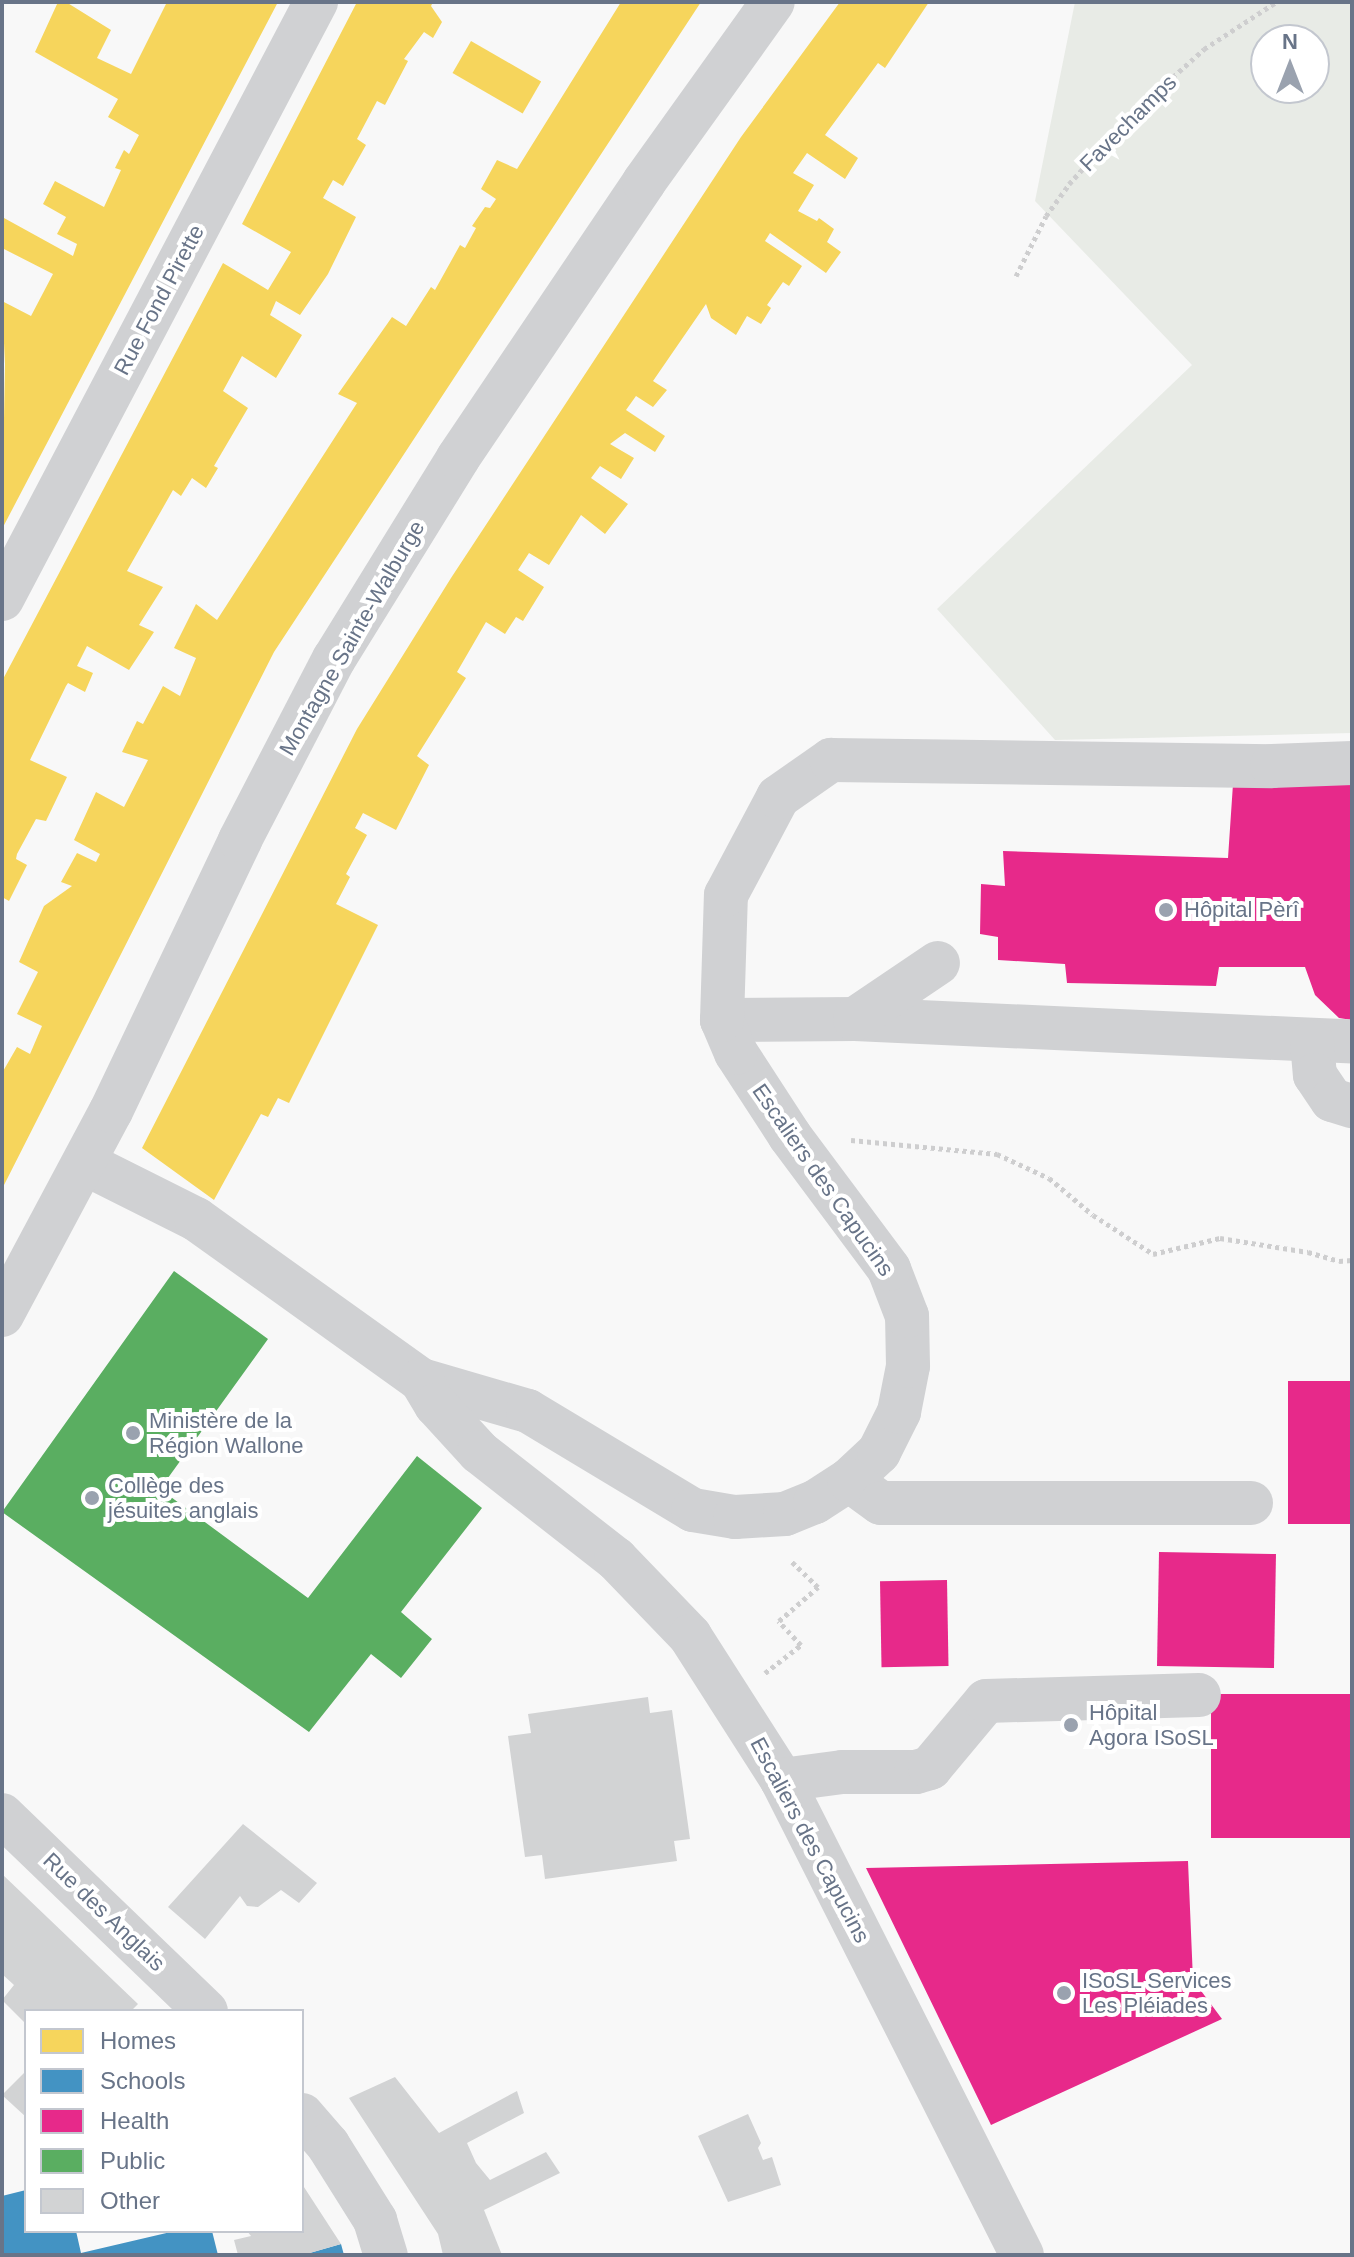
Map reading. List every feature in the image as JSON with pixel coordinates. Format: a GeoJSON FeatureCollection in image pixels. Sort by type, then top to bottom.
{"type":"FeatureCollection","features":[{"type":"Feature","properties":{"kind":"street","name":"Rue Fond Pirette"},"geometry":{"type":"LineString","coordinates":[[2,599],[316,2]]}},
{"type":"Feature","properties":{"kind":"street","name":"Montagne Sainte-Walburge"},"geometry":{"type":"LineString","coordinates":[[2,1315],[84,1163],[240,840],[334,659],[467,445],[644,182],[773,2]]}},
{"type":"Feature","properties":{"kind":"street"},"geometry":{"type":"LineString","coordinates":[[1352,763],[1256,766],[831,760],[778,797],[726,895],[722,1020],[855,1019],[1332,1042],[1315,1075],[1332,1100],[1352,1106]]}},
{"type":"Feature","properties":{"kind":"street"},"geometry":{"type":"LineString","coordinates":[[855,1019],[938,963]]}},
{"type":"Feature","properties":{"kind":"street","name":"Escaliers des Capucins"},"geometry":{"type":"LineString","coordinates":[[84,1163],[196,1219],[421,1380],[528,1411],[693,1510],[735,1517],[785,1514],[815,1502],[849,1480],[879,1452],[899,1412],[908,1366],[907,1316],[889,1269],[790,1136],[736,1053],[722,1020]]}},
{"type":"Feature","properties":{"kind":"street","name":"Escaliers des Capucins"},"geometry":{"type":"LineString","coordinates":[[421,1380],[436,1405],[479,1452],[616,1559],[690,1636],[782,1780],[1022,2255]]}},
{"type":"Feature","properties":{"kind":"street"},"geometry":{"type":"LineString","coordinates":[[849,1480],[881,1503],[1251,1503]]}},
{"type":"Feature","properties":{"kind":"street"},"geometry":{"type":"LineString","coordinates":[[782,1780],[842,1772],[916,1772],[930,1768],[986,1701],[1199,1695]]}},
{"type":"Feature","properties":{"kind":"street","name":"Rue des Anglais"},"geometry":{"type":"LineString","coordinates":[[2,1815],[204,2009]]}},
{"type":"Feature","properties":{"kind":"street"},"geometry":{"type":"LineString","coordinates":[[304,2117],[328,2145],[375,2220],[386,2255]]}},
{"type":"Feature","properties":{"kind":"path","name":"Favechamps"},"geometry":{"type":"LineString","coordinates":[[1016,276],[1046,216],[1069,184],[1137,109],[1204,49],[1276,2]]}},
{"type":"Feature","properties":{"kind":"path"},"geometry":{"type":"LineString","coordinates":[[790,1136],[997,1154],[1049,1178],[1093,1215],[1153,1254],[1220,1238],[1308,1252],[1339,1261],[1352,1260]]}},
{"type":"Feature","properties":{"kind":"path"},"geometry":{"type":"LineString","coordinates":[[731,1699],[801,1645],[779,1621],[818,1587],[784,1554],[767,1515]]}},
{"type":"Feature","properties":{"kind":"shaded area"},"geometry":{"type":"Polygon","coordinates":[[[1075,2],[1352,2],[1352,733],[1055,740],[937,609],[1192,365],[1035,201],[1075,2]]]}},
{"type":"Feature","properties":{"kind":"building: Homes"},"geometry":{"type":"Polygon","coordinates":[[[58,2],[66,2],[111,30],[97,58],[131,74],[167,2],[278,2],[2,529],[5,364],[2,301],[31,316],[53,274],[2,248],[2,222],[4,218],[73,256],[77,244],[57,234],[66,217],[43,204],[55,181],[104,207],[121,170],[115,168],[124,150],[129,154],[139,135],[108,117],[118,99],[35,52],[58,2]]]}},
{"type":"Feature","properties":{"kind":"building: Homes"},"geometry":{"type":"Polygon","coordinates":[[[357,2],[433,2],[431,6],[442,22],[433,38],[424,32],[404,59],[408,61],[385,105],[377,101],[357,139],[366,145],[343,186],[333,180],[323,198],[356,217],[328,274],[300,315],[276,301],[270,315],[302,335],[276,378],[242,356],[223,391],[248,408],[214,466],[218,468],[206,488],[192,478],[181,496],[173,490],[127,571],[163,587],[139,625],[154,632],[129,670],[87,646],[77,666],[93,673],[85,692],[68,683],[66,686],[30,760],[67,777],[46,821],[36,819],[17,854],[16,859],[27,865],[9,901],[2,897],[2,681],[223,263],[268,290],[291,252],[242,224],[357,2]]]}},
{"type":"Feature","properties":{"kind":"building: Homes"},"geometry":{"type":"Polygon","coordinates":[[[621,2],[701,2],[274,652],[2,1189],[2,1073],[17,1047],[30,1054],[42,1026],[17,1014],[38,972],[19,962],[44,906],[72,886],[61,882],[77,853],[96,862],[100,854],[74,840],[96,792],[124,807],[148,760],[122,752],[137,721],[143,724],[163,686],[180,696],[196,658],[174,648],[196,604],[217,620],[357,403],[338,394],[392,317],[406,326],[431,287],[435,290],[460,245],[465,248],[476,228],[472,226],[485,207],[490,208],[496,199],[481,189],[497,160],[517,169],[621,2]]]}},
{"type":"Feature","properties":{"kind":"building: Homes"},"geometry":{"type":"Polygon","coordinates":[[[840,2],[929,2],[885,68],[878,63],[825,135],[858,158],[845,179],[807,153],[793,173],[814,185],[798,211],[817,221],[819,218],[834,229],[827,242],[841,252],[826,273],[770,233],[765,241],[802,266],[789,286],[783,282],[767,305],[771,308],[761,324],[747,316],[736,335],[711,318],[706,304],[653,381],[667,390],[653,407],[636,396],[626,410],[665,436],[655,452],[625,433],[610,444],[634,458],[621,479],[600,466],[591,478],[628,504],[605,534],[581,515],[549,565],[529,553],[518,570],[544,587],[523,621],[516,617],[505,634],[486,622],[457,672],[466,678],[417,756],[429,765],[396,830],[363,813],[355,828],[367,835],[346,874],[350,877],[336,904],[378,925],[289,1103],[278,1098],[268,1117],[261,1114],[214,1200],[142,1148],[357,729],[451,578],[741,137],[840,2]]]}},
{"type":"Feature","properties":{"kind":"building: Homes"},"geometry":{"type":"Polygon","coordinates":[[[471,41],[541,82],[523,114],[452,73],[471,41]]]}},
{"type":"Feature","properties":{"kind":"building: Schools"},"geometry":{"type":"Polygon","coordinates":[[[24,2190],[24,2233],[76,2233],[81,2253],[166,2233],[212,2233],[218,2255],[2,2255],[2,2196],[24,2190]]]}},
{"type":"Feature","properties":{"kind":"building: Schools"},"geometry":{"type":"Polygon","coordinates":[[[341,2244],[344,2255],[306,2255],[306,2254],[341,2244]]]}},
{"type":"Feature","properties":{"kind":"building: Health","name":"Hôpital Pèrî"},"geometry":{"type":"Polygon","coordinates":[[[1233,784],[1352,785],[1352,1020],[1339,1018],[1315,995],[1305,967],[1219,967],[1216,986],[1067,983],[1065,964],[998,960],[998,937],[980,934],[981,884],[1005,886],[1003,851],[1228,858],[1233,784]]]}},
{"type":"Feature","properties":{"kind":"building: Health"},"geometry":{"type":"Polygon","coordinates":[[[1288,1381],[1352,1381],[1352,1524],[1288,1524],[1288,1381]]]}},
{"type":"Feature","properties":{"kind":"building: Health"},"geometry":{"type":"Polygon","coordinates":[[[1159,1552],[1276,1554],[1274,1668],[1157,1666],[1159,1552]]]}},
{"type":"Feature","properties":{"kind":"building: Health"},"geometry":{"type":"Polygon","coordinates":[[[947,1580],[949,1666],[882,1667],[880,1581],[947,1580]]]}},
{"type":"Feature","properties":{"kind":"building: Health"},"geometry":{"type":"Polygon","coordinates":[[[1211,1694],[1352,1694],[1352,1838],[1211,1838],[1211,1694]]]}},
{"type":"Feature","properties":{"kind":"building: Health"},"geometry":{"type":"Polygon","coordinates":[[[1188,1861],[1193,1980],[1222,2019],[991,2125],[866,1868],[1188,1861]]]}},
{"type":"Feature","properties":{"kind":"building: Public","name":"Collège des jésuites anglais"},"geometry":{"type":"Polygon","coordinates":[[[174,1271],[268,1339],[160,1489],[308,1598],[417,1456],[482,1508],[401,1612],[432,1639],[401,1678],[371,1654],[309,1732],[2,1512],[174,1271]]]}},
{"type":"Feature","properties":{"kind":"building: Other"},"geometry":{"type":"Polygon","coordinates":[[[648,1697],[650,1713],[672,1710],[690,1839],[674,1841],[677,1861],[545,1879],[542,1855],[525,1857],[508,1736],[531,1733],[528,1714],[648,1697]]]}},
{"type":"Feature","properties":{"kind":"building: Other"},"geometry":{"type":"Polygon","coordinates":[[[243,1824],[317,1883],[299,1903],[281,1890],[258,1907],[247,1906],[240,1896],[205,1939],[168,1907],[243,1824]]]}},
{"type":"Feature","properties":{"kind":"building: Other"},"geometry":{"type":"Polygon","coordinates":[[[2,1874],[138,2004],[133,2009],[24,2009],[24,2022],[2,2000],[14,1985],[2,1974],[2,1874]]]}},
{"type":"Feature","properties":{"kind":"building: Other"},"geometry":{"type":"Polygon","coordinates":[[[24,2073],[24,2115],[2,2095],[24,2073]]]}},
{"type":"Feature","properties":{"kind":"building: Other"},"geometry":{"type":"Polygon","coordinates":[[[395,2077],[439,2133],[517,2091],[524,2113],[467,2143],[476,2163],[490,2180],[546,2152],[560,2173],[484,2210],[502,2255],[443,2255],[438,2234],[349,2098],[395,2077]]]}},
{"type":"Feature","properties":{"kind":"building: Other"},"geometry":{"type":"Polygon","coordinates":[[[748,2114],[761,2143],[758,2148],[763,2160],[772,2157],[781,2185],[728,2202],[698,2136],[748,2114]]]}},
{"type":"Feature","properties":{"kind":"building: Other"},"geometry":{"type":"Polygon","coordinates":[[[304,2187],[341,2244],[303,2255],[238,2255],[234,2240],[251,2236],[249,2233],[304,2233],[304,2187]]]}},
{"type":"Feature","properties":{"kind":"place","name":"Hôpital Pèrî"},"geometry":{"type":"Point","coordinates":[1166,910]}},
{"type":"Feature","properties":{"kind":"place","name":"Ministère de la Région Wallone"},"geometry":{"type":"Point","coordinates":[133,1433]}},
{"type":"Feature","properties":{"kind":"place","name":"Collège des jésuites anglais"},"geometry":{"type":"Point","coordinates":[92,1498]}},
{"type":"Feature","properties":{"kind":"place","name":"Hôpital Agora ISoSL"},"geometry":{"type":"Point","coordinates":[1071,1725]}},
{"type":"Feature","properties":{"kind":"place","name":"ISoSL Services Les Pléiades"},"geometry":{"type":"Point","coordinates":[1064,1993]}}]}
